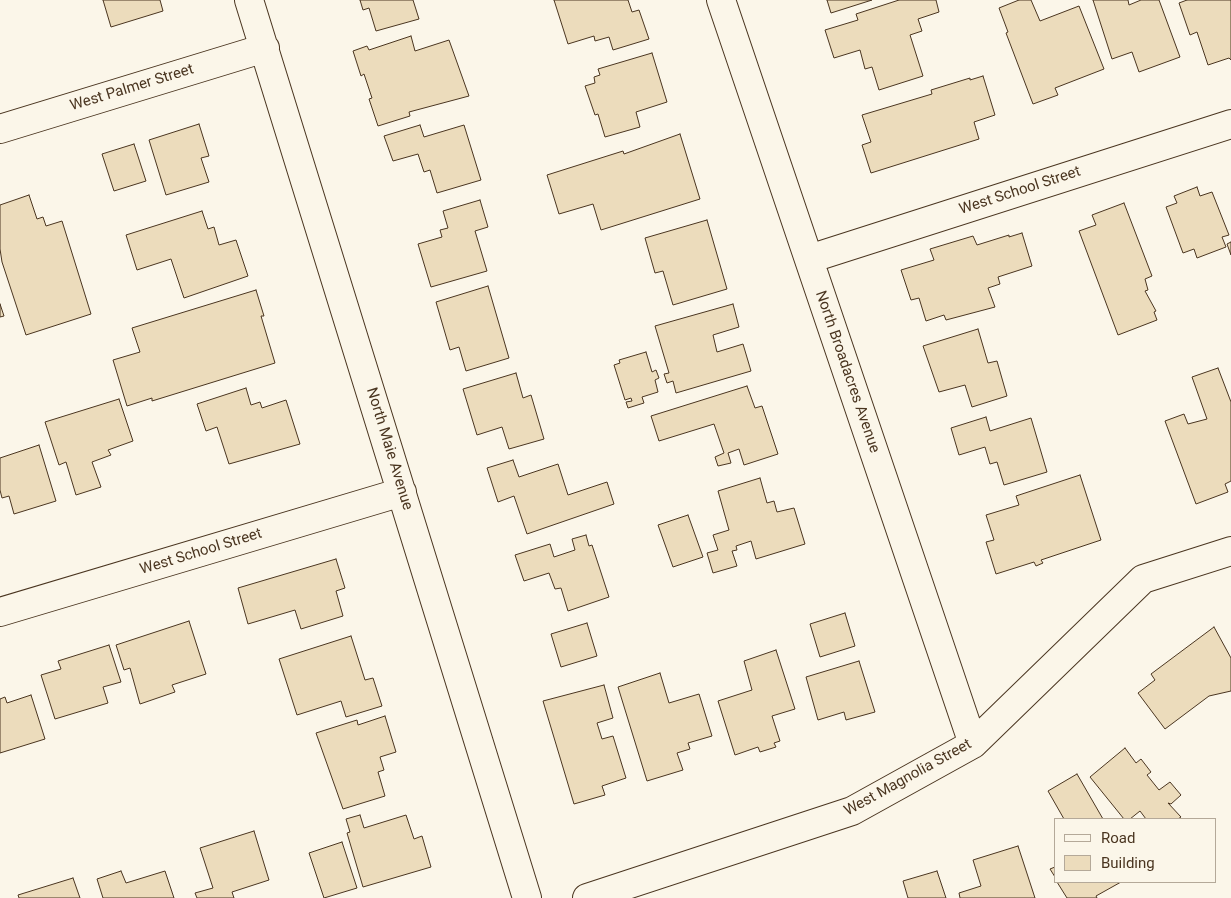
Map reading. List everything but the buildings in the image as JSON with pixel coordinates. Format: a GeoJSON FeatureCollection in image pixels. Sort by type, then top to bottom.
{"type":"FeatureCollection","features":[{"type":"Feature","properties":{"kind":"street","name":"North Maie Avenue"},"geometry":{"type":"LineString","coordinates":[[250,0],[527,898]]}},
{"type":"Feature","properties":{"kind":"street","name":"North Broadacres Avenue"},"geometry":{"type":"LineString","coordinates":[[721,0],[973,744]]}},
{"type":"Feature","properties":{"kind":"street","name":"West Palmer Street"},"geometry":{"type":"LineString","coordinates":[[0,129],[265,48]]}},
{"type":"Feature","properties":{"kind":"street","name":"West School Street"},"geometry":{"type":"LineString","coordinates":[[809,259],[1231,124]]}},
{"type":"Feature","properties":{"kind":"street","name":"West School Street"},"geometry":{"type":"LineString","coordinates":[[0,612],[402,492]]}},
{"type":"Feature","properties":{"kind":"street","name":"West Magnolia Street"},"geometry":{"type":"LineString","coordinates":[[588,898],[852,812],[973,744],[1143,579],[1231,551]]}}]}
